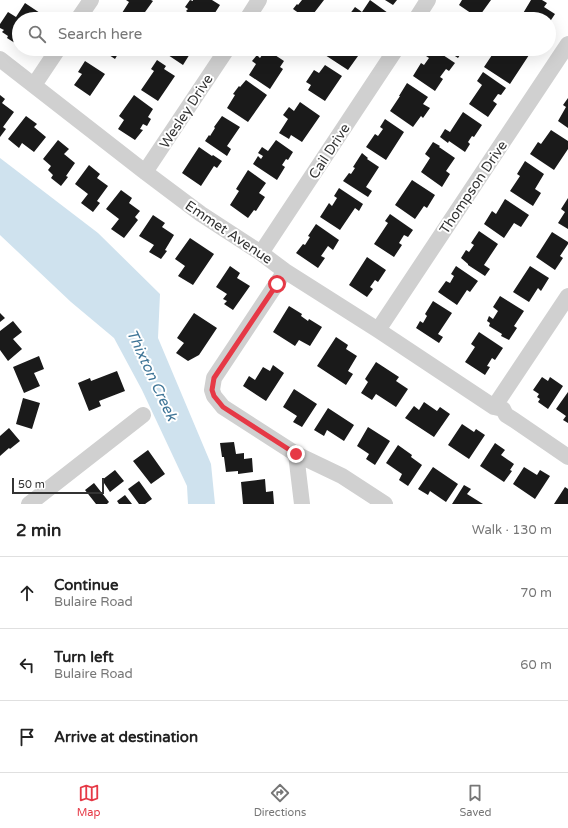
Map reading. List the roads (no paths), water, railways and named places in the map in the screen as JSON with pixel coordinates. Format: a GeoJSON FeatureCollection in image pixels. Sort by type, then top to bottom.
{"type":"FeatureCollection","features":[{"type":"Feature","properties":{"kind":"street"},"geometry":{"type":"LineString","coordinates":[[83,12],[91,0]]}},
{"type":"Feature","properties":{"kind":"street"},"geometry":{"type":"LineString","coordinates":[[251,12],[259,0]]}},
{"type":"Feature","properties":{"kind":"street"},"geometry":{"type":"LineString","coordinates":[[420,12],[428,0]]}},
{"type":"Feature","properties":{"kind":"street","name":"Thompson Drive"},"geometry":{"type":"LineString","coordinates":[[378,330],[568,44]]}},
{"type":"Feature","properties":{"kind":"street"},"geometry":{"type":"LineString","coordinates":[[34,85],[53,56]]}},
{"type":"Feature","properties":{"kind":"street","name":"Wesley Drive"},"geometry":{"type":"LineString","coordinates":[[145,172],[222,56]]}},
{"type":"Feature","properties":{"kind":"street","name":"Cail Drive"},"geometry":{"type":"LineString","coordinates":[[261,253],[391,56]]}},
{"type":"Feature","properties":{"kind":"street","name":"Emmet Avenue"},"geometry":{"type":"LineString","coordinates":[[0,59],[201,214],[261,253],[285,271],[378,330],[494,407],[503,409],[506,415],[568,457]]}},
{"type":"Feature","properties":{"kind":"street"},"geometry":{"type":"LineString","coordinates":[[285,271],[214,378],[212,390],[214,396],[223,407],[296,454],[342,476],[385,504]]}},
{"type":"Feature","properties":{"kind":"street"},"geometry":{"type":"LineString","coordinates":[[494,407],[568,296]]}},
{"type":"Feature","properties":{"kind":"street"},"geometry":{"type":"LineString","coordinates":[[29,504],[143,415]]}},
{"type":"Feature","properties":{"kind":"street"},"geometry":{"type":"LineString","coordinates":[[296,454],[302,504]]}},
{"type":"Feature","properties":{"kind":"water","name":"Thixton Creek"},"geometry":{"type":"Polygon","coordinates":[[[0,158],[98,233],[160,294],[158,338],[211,464],[215,504],[188,504],[187,486],[142,390],[114,338],[71,302],[0,235],[0,158]]]}}]}
